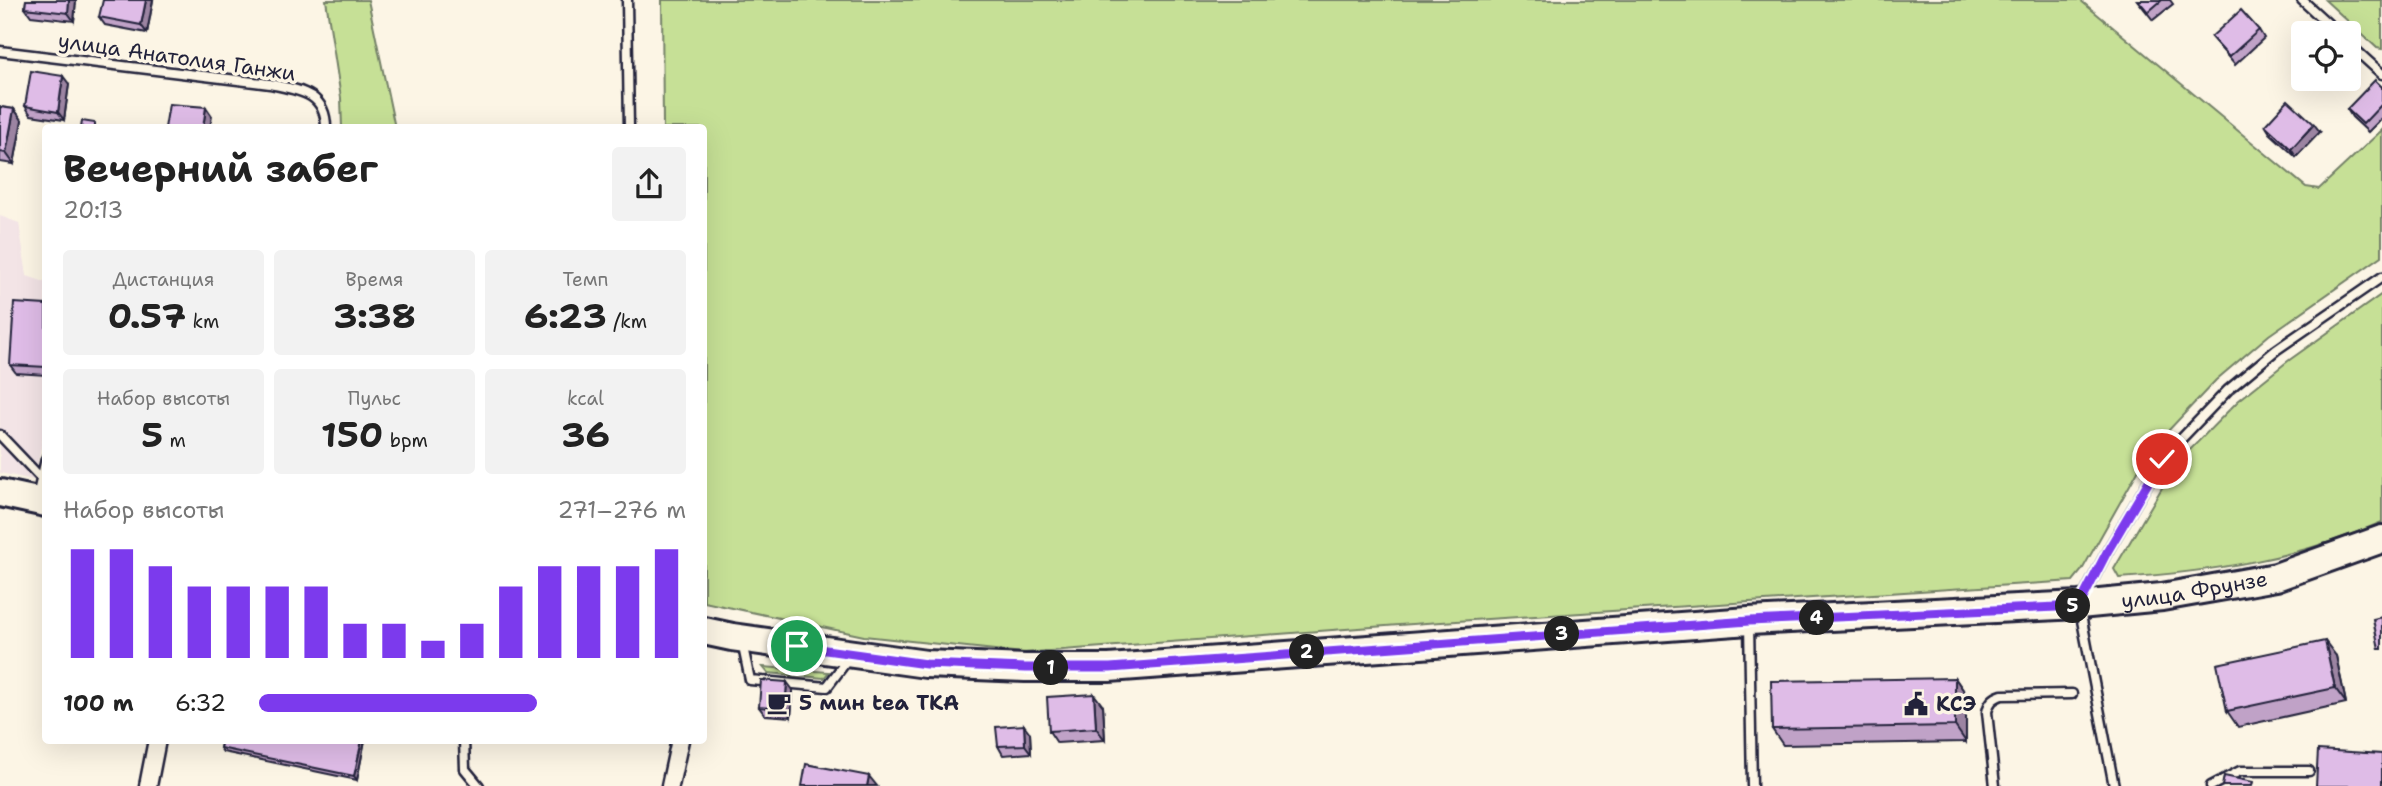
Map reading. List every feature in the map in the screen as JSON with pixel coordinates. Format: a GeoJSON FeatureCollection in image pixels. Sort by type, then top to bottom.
{"type":"FeatureCollection","features":[{"type":"Feature","properties":{"kind":"main road"},"geometry":{"type":"LineString","coordinates":[[0,493],[41,494]]}},
{"type":"Feature","properties":{"kind":"main road","name":"улица Фрунзе"},"geometry":{"type":"LineString","coordinates":[[707,634],[926,664],[1110,668],[1749,621],[2079,606],[2162,597],[2276,577],[2382,539]]}},
{"type":"Feature","properties":{"kind":"street"},"geometry":{"type":"LineString","coordinates":[[148,786],[156,744]]}},
{"type":"Feature","properties":{"kind":"street"},"geometry":{"type":"LineString","coordinates":[[670,786],[679,744]]}},
{"type":"Feature","properties":{"kind":"lane"},"geometry":{"type":"LineString","coordinates":[[627,0],[629,124]]}},
{"type":"Feature","properties":{"kind":"lane"},"geometry":{"type":"LineString","coordinates":[[2302,0],[2325,21]]}},
{"type":"Feature","properties":{"kind":"lane","name":"улица Анатолия Ганжи"},"geometry":{"type":"LineString","coordinates":[[0,51],[270,84],[302,91],[320,102],[326,124]]}},
{"type":"Feature","properties":{"kind":"lane"},"geometry":{"type":"LineString","coordinates":[[2361,55],[2382,74]]}},
{"type":"Feature","properties":{"kind":"lane"},"geometry":{"type":"LineString","coordinates":[[2114,786],[2079,606],[2107,552],[2162,459],[2228,390],[2276,350],[2382,276]]}},
{"type":"Feature","properties":{"kind":"lane"},"geometry":{"type":"LineString","coordinates":[[0,435],[41,494]]}},
{"type":"Feature","properties":{"kind":"lane"},"geometry":{"type":"LineString","coordinates":[[1749,621],[1752,786]]}},
{"type":"Feature","properties":{"kind":"lane"},"geometry":{"type":"LineString","coordinates":[[741,638],[750,680],[827,687],[852,653]]}},
{"type":"Feature","properties":{"kind":"lane"},"geometry":{"type":"LineString","coordinates":[[1995,786],[1988,705],[1994,698],[2002,695],[2072,694]]}},
{"type":"Feature","properties":{"kind":"lane"},"geometry":{"type":"LineString","coordinates":[[464,744],[466,768],[479,786]]}},
{"type":"Feature","properties":{"kind":"lane"},"geometry":{"type":"LineString","coordinates":[[2211,786],[2240,771],[2309,771]]}},
{"type":"Feature","properties":{"kind":"shaded area"},"geometry":{"type":"Polygon","coordinates":[[[0,216],[19,223],[27,276],[42,281],[42,442],[34,480],[0,473],[0,216]]]}},
{"type":"Feature","properties":{"kind":"green space"},"geometry":{"type":"Polygon","coordinates":[[[326,0],[368,0],[394,124],[342,124],[341,98],[326,0]]]}},
{"type":"Feature","properties":{"kind":"green space"},"geometry":{"type":"Polygon","coordinates":[[[662,0],[2080,0],[2306,187],[2319,189],[2382,130],[2382,256],[2269,335],[2216,380],[2149,451],[2082,570],[2073,581],[1426,623],[1023,653],[864,636],[707,603],[707,124],[663,124],[662,0]]]}},
{"type":"Feature","properties":{"kind":"green space"},"geometry":{"type":"Polygon","coordinates":[[[2325,0],[2382,0],[2382,49],[2377,48],[2361,33],[2361,21],[2348,21],[2325,0]]]}},
{"type":"Feature","properties":{"kind":"green space"},"geometry":{"type":"Polygon","coordinates":[[[2382,294],[2382,522],[2319,546],[2253,562],[2119,578],[2114,569],[2176,464],[2238,401],[2288,361],[2382,294]]]}},
{"type":"Feature","properties":{"kind":"green space"},"geometry":{"type":"Polygon","coordinates":[[[763,667],[829,672],[824,678],[768,673],[763,667]]]}},
{"type":"Feature","properties":{"kind":"building"},"geometry":{"type":"Polygon","coordinates":[[[26,0],[69,0],[68,13],[25,8],[26,0]]]}},
{"type":"Feature","properties":{"kind":"building"},"geometry":{"type":"Polygon","coordinates":[[[103,0],[146,0],[141,25],[99,17],[103,0]]]}},
{"type":"Feature","properties":{"kind":"building"},"geometry":{"type":"Polygon","coordinates":[[[2138,0],[2162,0],[2148,12],[2138,0]]]}},
{"type":"Feature","properties":{"kind":"building"},"geometry":{"type":"Polygon","coordinates":[[[2241,10],[2259,30],[2229,57],[2211,37],[2241,10]]]}},
{"type":"Feature","properties":{"kind":"building"},"geometry":{"type":"Polygon","coordinates":[[[31,71],[63,76],[58,112],[25,106],[31,71]]]}},
{"type":"Feature","properties":{"kind":"building"},"geometry":{"type":"Polygon","coordinates":[[[2375,80],[2382,87],[2382,104],[2363,124],[2347,109],[2375,80]]]}},
{"type":"Feature","properties":{"kind":"building"},"geometry":{"type":"Polygon","coordinates":[[[2288,100],[2314,124],[2291,149],[2265,125],[2288,100]]]}},
{"type":"Feature","properties":{"kind":"building"},"geometry":{"type":"Polygon","coordinates":[[[169,104],[206,107],[204,124],[166,124],[169,104]]]}},
{"type":"Feature","properties":{"kind":"building"},"geometry":{"type":"Polygon","coordinates":[[[0,107],[14,109],[6,153],[0,152],[0,107]]]}},
{"type":"Feature","properties":{"kind":"building"},"geometry":{"type":"Polygon","coordinates":[[[14,303],[42,305],[42,367],[10,365],[14,303]]]}},
{"type":"Feature","properties":{"kind":"building"},"geometry":{"type":"Polygon","coordinates":[[[2382,617],[2382,649],[2379,649],[2373,619],[2382,617]]]}},
{"type":"Feature","properties":{"kind":"building"},"geometry":{"type":"Polygon","coordinates":[[[2325,641],[2335,688],[2227,711],[2217,664],[2325,641]]]}},
{"type":"Feature","properties":{"kind":"building"},"geometry":{"type":"Polygon","coordinates":[[[1955,678],[1955,726],[1772,729],[1771,681],[1955,678]]]}},
{"type":"Feature","properties":{"kind":"building"},"geometry":{"type":"Polygon","coordinates":[[[761,680],[787,682],[785,709],[759,707],[761,680]]]}},
{"type":"Feature","properties":{"kind":"building"},"geometry":{"type":"Polygon","coordinates":[[[1094,694],[1096,728],[1049,731],[1047,697],[1094,694]]]}},
{"type":"Feature","properties":{"kind":"building"},"geometry":{"type":"Polygon","coordinates":[[[1024,725],[1025,745],[998,746],[996,727],[1024,725]]]}},
{"type":"Feature","properties":{"kind":"building"},"geometry":{"type":"Polygon","coordinates":[[[221,744],[361,744],[354,776],[220,748],[221,744]]]}},
{"type":"Feature","properties":{"kind":"building"},"geometry":{"type":"Polygon","coordinates":[[[2318,750],[2382,754],[2382,786],[2316,786],[2318,750]]]}},
{"type":"Feature","properties":{"kind":"building"},"geometry":{"type":"Polygon","coordinates":[[[806,764],[869,776],[867,786],[802,786],[806,764]]]}},
{"type":"Feature","properties":{"kind":"building"},"geometry":{"type":"Polygon","coordinates":[[[2224,776],[2253,782],[2252,786],[2222,786],[2224,776]]]}},
{"type":"Feature","properties":{"kind":"place","name":"5 мин tea TKA"},"geometry":{"type":"Point","coordinates":[779,703]}},
{"type":"Feature","properties":{"kind":"place","name":"КСЭ"},"geometry":{"type":"Point","coordinates":[1916,704]}},
{"type":"Feature","properties":{"kind":"route"},"geometry":{"type":"LineString","coordinates":[[797,646],[926,664],[1110,668],[1749,621],[2079,606],[2107,552],[2162,459]]}}]}
